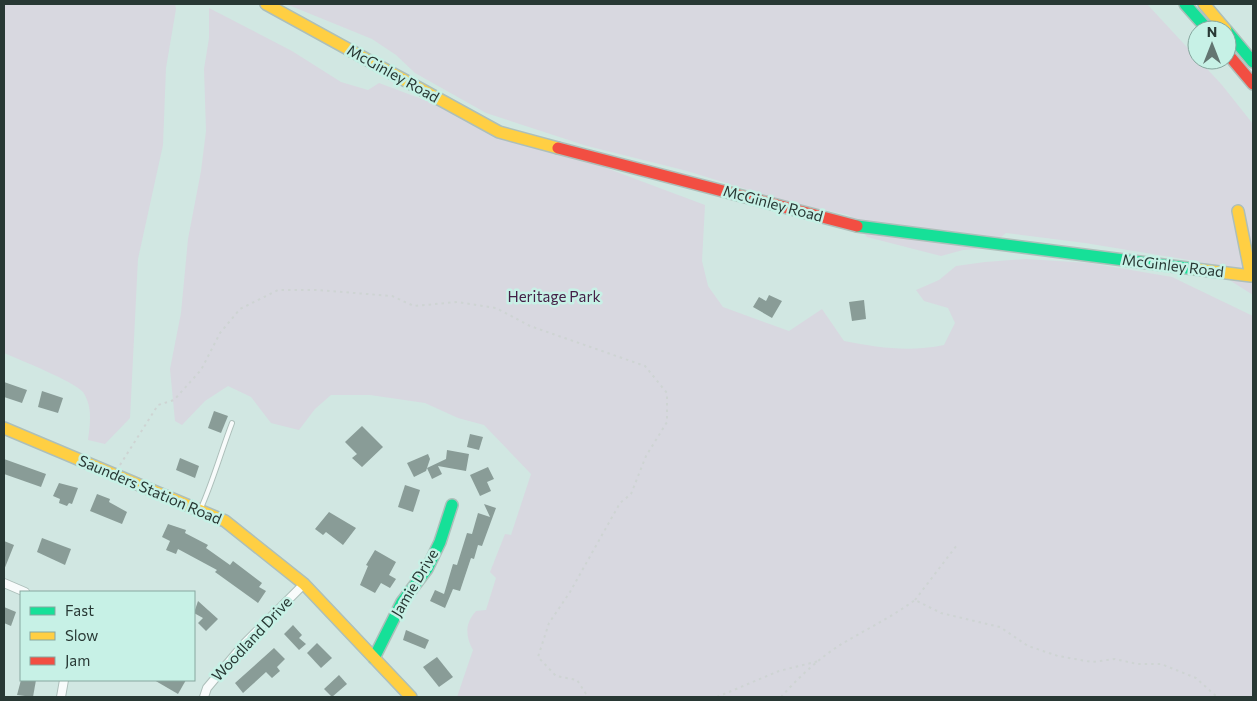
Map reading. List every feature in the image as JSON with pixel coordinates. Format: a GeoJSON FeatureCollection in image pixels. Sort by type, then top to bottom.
{"type":"FeatureCollection","features":[{"type":"Feature","properties":{"kind":"main road","name":"McGinley Road"},"geometry":{"type":"LineString","coordinates":[[266,4],[499,132],[851,225],[1251,276],[1238,211]]}},
{"type":"Feature","properties":{"kind":"main road"},"geometry":{"type":"LineString","coordinates":[[1185,4],[1199,20]]}},
{"type":"Feature","properties":{"kind":"main road"},"geometry":{"type":"LineString","coordinates":[[1204,4],[1218,20]]}},
{"type":"Feature","properties":{"kind":"main road"},"geometry":{"type":"LineString","coordinates":[[1237,42],[1253,62]]}},
{"type":"Feature","properties":{"kind":"main road"},"geometry":{"type":"LineString","coordinates":[[1237,65],[1253,84]]}},
{"type":"Feature","properties":{"kind":"main road","name":"Saunders Station Road"},"geometry":{"type":"LineString","coordinates":[[4,428],[225,521],[304,584],[411,697]]}},
{"type":"Feature","properties":{"kind":"main road","name":"Jamie Drive"},"geometry":{"type":"LineString","coordinates":[[374,658],[402,602],[427,569],[440,542],[452,505]]}},
{"type":"Feature","properties":{"kind":"street"},"geometry":{"type":"LineString","coordinates":[[4,583],[23,591]]}},
{"type":"Feature","properties":{"kind":"street","name":"Woodland Drive"},"geometry":{"type":"LineString","coordinates":[[204,697],[207,688],[244,644],[304,584]]}},
{"type":"Feature","properties":{"kind":"street"},"geometry":{"type":"LineString","coordinates":[[61,697],[64,681]]}},
{"type":"Feature","properties":{"kind":"lane"},"geometry":{"type":"LineString","coordinates":[[200,510],[213,482],[216,465],[232,423]]}},
{"type":"Feature","properties":{"kind":"path"},"geometry":{"type":"LineString","coordinates":[[115,475],[158,405],[174,400],[201,370],[220,333],[240,309],[278,290],[317,290],[392,296],[414,306],[457,302],[496,308],[530,326],[645,366],[667,393],[667,422],[646,456],[631,494],[620,503],[570,592],[549,623],[538,657],[556,676],[577,680],[588,697]]}},
{"type":"Feature","properties":{"kind":"path"},"geometry":{"type":"LineString","coordinates":[[780,697],[796,680],[844,643],[915,600],[957,545]]}},
{"type":"Feature","properties":{"kind":"path"},"geometry":{"type":"LineString","coordinates":[[915,600],[941,613],[1000,627],[1028,646],[1058,656],[1092,662],[1115,659],[1137,664],[1161,664],[1196,678],[1217,697]]}},
{"type":"Feature","properties":{"kind":"path"},"geometry":{"type":"LineString","coordinates":[[717,697],[779,671],[821,660]]}},
{"type":"Feature","properties":{"kind":"green space"},"geometry":{"type":"Polygon","coordinates":[[[4,4],[175,4],[176,9],[166,68],[163,145],[138,259],[130,418],[105,444],[88,440],[90,410],[83,392],[58,377],[4,353],[4,4]]]}},
{"type":"Feature","properties":{"kind":"green space"},"geometry":{"type":"Polygon","coordinates":[[[286,4],[1147,4],[1187,47],[1187,70],[1208,70],[1253,124],[1253,295],[1201,262],[1085,243],[1006,233],[988,248],[963,250],[941,256],[867,237],[849,215],[794,204],[687,171],[587,146],[486,113],[415,73],[396,55],[372,39],[286,4]]]}},
{"type":"Feature","properties":{"kind":"green space","name":"Heritage Park"},"geometry":{"type":"Polygon","coordinates":[[[209,8],[292,51],[341,82],[368,90],[379,83],[705,205],[702,261],[708,286],[723,307],[789,331],[822,309],[844,341],[870,346],[907,349],[944,345],[955,323],[948,308],[924,301],[916,290],[939,280],[956,266],[1026,259],[1090,263],[1172,277],[1253,316],[1253,697],[457,697],[473,650],[467,630],[468,625],[476,611],[486,610],[496,578],[490,572],[505,534],[511,535],[531,474],[484,425],[458,418],[425,403],[370,395],[331,395],[315,409],[299,430],[271,423],[251,397],[228,386],[205,401],[182,425],[175,421],[170,369],[181,313],[188,239],[201,171],[206,131],[204,69],[209,38],[209,8]]]}},
{"type":"Feature","properties":{"kind":"building"},"geometry":{"type":"Polygon","coordinates":[[[769,295],[782,301],[772,318],[753,307],[759,297],[766,301],[769,295]]]}},
{"type":"Feature","properties":{"kind":"building"},"geometry":{"type":"Polygon","coordinates":[[[864,300],[866,319],[852,321],[849,302],[864,300]]]}},
{"type":"Feature","properties":{"kind":"building"},"geometry":{"type":"Polygon","coordinates":[[[4,382],[27,390],[22,403],[4,397],[4,382]]]}},
{"type":"Feature","properties":{"kind":"building"},"geometry":{"type":"Polygon","coordinates":[[[42,391],[63,398],[58,413],[38,407],[42,391]]]}},
{"type":"Feature","properties":{"kind":"building"},"geometry":{"type":"Polygon","coordinates":[[[214,411],[228,416],[221,433],[208,428],[214,411]]]}},
{"type":"Feature","properties":{"kind":"building"},"geometry":{"type":"Polygon","coordinates":[[[362,426],[383,447],[362,467],[352,458],[357,454],[345,442],[362,426]]]}},
{"type":"Feature","properties":{"kind":"building"},"geometry":{"type":"Polygon","coordinates":[[[470,434],[483,437],[479,450],[467,447],[470,434]]]}},
{"type":"Feature","properties":{"kind":"building"},"geometry":{"type":"Polygon","coordinates":[[[447,450],[469,454],[466,471],[438,466],[442,474],[432,479],[427,468],[446,459],[447,450]]]}},
{"type":"Feature","properties":{"kind":"building"},"geometry":{"type":"Polygon","coordinates":[[[428,454],[430,459],[426,471],[414,477],[407,463],[428,454]]]}},
{"type":"Feature","properties":{"kind":"building"},"geometry":{"type":"Polygon","coordinates":[[[180,458],[199,466],[195,478],[176,470],[180,458]]]}},
{"type":"Feature","properties":{"kind":"building"},"geometry":{"type":"Polygon","coordinates":[[[4,459],[46,474],[41,487],[4,474],[4,459]]]}},
{"type":"Feature","properties":{"kind":"building"},"geometry":{"type":"Polygon","coordinates":[[[488,467],[494,479],[487,482],[491,491],[480,496],[470,475],[488,467]]]}},
{"type":"Feature","properties":{"kind":"building"},"geometry":{"type":"Polygon","coordinates":[[[59,483],[78,488],[72,504],[69,503],[67,506],[59,503],[60,499],[53,496],[59,483]]]}},
{"type":"Feature","properties":{"kind":"building"},"geometry":{"type":"Polygon","coordinates":[[[405,485],[420,490],[413,512],[398,507],[405,485]]]}},
{"type":"Feature","properties":{"kind":"building"},"geometry":{"type":"Polygon","coordinates":[[[97,494],[110,499],[109,502],[127,512],[122,524],[90,511],[97,494]]]}},
{"type":"Feature","properties":{"kind":"building"},"geometry":{"type":"Polygon","coordinates":[[[484,504],[496,508],[482,546],[478,545],[474,559],[471,558],[460,591],[453,589],[445,608],[430,601],[435,590],[444,594],[453,564],[457,565],[467,533],[472,534],[478,513],[490,517],[484,504]]]}},
{"type":"Feature","properties":{"kind":"building"},"geometry":{"type":"Polygon","coordinates":[[[329,512],[356,528],[343,545],[326,532],[323,535],[315,529],[329,512]]]}},
{"type":"Feature","properties":{"kind":"building"},"geometry":{"type":"Polygon","coordinates":[[[168,524],[186,530],[185,533],[208,545],[206,548],[230,565],[233,561],[262,583],[259,587],[266,591],[258,603],[215,572],[217,570],[178,549],[176,554],[166,550],[170,541],[162,537],[168,524]]]}},
{"type":"Feature","properties":{"kind":"building"},"geometry":{"type":"Polygon","coordinates":[[[42,538],[71,549],[65,565],[37,552],[42,538]]]}},
{"type":"Feature","properties":{"kind":"building"},"geometry":{"type":"Polygon","coordinates":[[[4,541],[14,545],[4,570],[4,541]]]}},
{"type":"Feature","properties":{"kind":"building"},"geometry":{"type":"Polygon","coordinates":[[[375,550],[396,562],[389,575],[396,579],[390,588],[381,583],[375,593],[360,585],[368,566],[366,565],[375,550]]]}},
{"type":"Feature","properties":{"kind":"building"},"geometry":{"type":"Polygon","coordinates":[[[198,601],[218,619],[206,631],[198,623],[203,618],[195,614],[198,601]]]}},
{"type":"Feature","properties":{"kind":"building"},"geometry":{"type":"Polygon","coordinates":[[[4,607],[16,612],[11,626],[4,623],[4,607]]]}},
{"type":"Feature","properties":{"kind":"building"},"geometry":{"type":"Polygon","coordinates":[[[293,625],[302,635],[299,638],[306,644],[299,650],[284,634],[293,625]]]}},
{"type":"Feature","properties":{"kind":"building"},"geometry":{"type":"Polygon","coordinates":[[[406,630],[429,640],[425,649],[403,640],[406,630]]]}},
{"type":"Feature","properties":{"kind":"building"},"geometry":{"type":"Polygon","coordinates":[[[317,643],[332,658],[321,668],[307,653],[317,643]]]}},
{"type":"Feature","properties":{"kind":"building"},"geometry":{"type":"Polygon","coordinates":[[[274,648],[285,659],[277,667],[280,671],[272,678],[266,672],[243,693],[235,683],[274,648]]]}},
{"type":"Feature","properties":{"kind":"building"},"geometry":{"type":"Polygon","coordinates":[[[437,657],[453,677],[439,687],[423,667],[437,657]]]}},
{"type":"Feature","properties":{"kind":"building"},"geometry":{"type":"Polygon","coordinates":[[[339,675],[347,684],[332,697],[324,689],[339,675]]]}},
{"type":"Feature","properties":{"kind":"building"},"geometry":{"type":"Polygon","coordinates":[[[21,681],[36,681],[33,697],[17,695],[21,681]]]}},
{"type":"Feature","properties":{"kind":"building"},"geometry":{"type":"Polygon","coordinates":[[[156,681],[185,681],[178,694],[156,681]]]}},
{"type":"Feature","properties":{"kind":"traffic: fast"},"geometry":{"type":"LineString","coordinates":[[1185,4],[1199,20]]}},
{"type":"Feature","properties":{"kind":"traffic: fast"},"geometry":{"type":"LineString","coordinates":[[1237,43],[1253,62]]}},
{"type":"Feature","properties":{"kind":"traffic: fast"},"geometry":{"type":"LineString","coordinates":[[857,226],[1195,269]]}},
{"type":"Feature","properties":{"kind":"traffic: fast"},"geometry":{"type":"LineString","coordinates":[[374,658],[402,602],[427,569],[440,542],[452,505]]}},
{"type":"Feature","properties":{"kind":"traffic: slow"},"geometry":{"type":"LineString","coordinates":[[266,4],[499,132],[558,148]]}},
{"type":"Feature","properties":{"kind":"traffic: slow"},"geometry":{"type":"LineString","coordinates":[[1204,4],[1218,20]]}},
{"type":"Feature","properties":{"kind":"traffic: slow"},"geometry":{"type":"LineString","coordinates":[[1195,269],[1251,276],[1238,211]]}},
{"type":"Feature","properties":{"kind":"traffic: slow"},"geometry":{"type":"LineString","coordinates":[[4,428],[225,521],[304,584],[411,697]]}},
{"type":"Feature","properties":{"kind":"traffic: jam"},"geometry":{"type":"LineString","coordinates":[[1237,65],[1253,84]]}},
{"type":"Feature","properties":{"kind":"traffic: jam"},"geometry":{"type":"LineString","coordinates":[[558,148],[857,226]]}}]}
